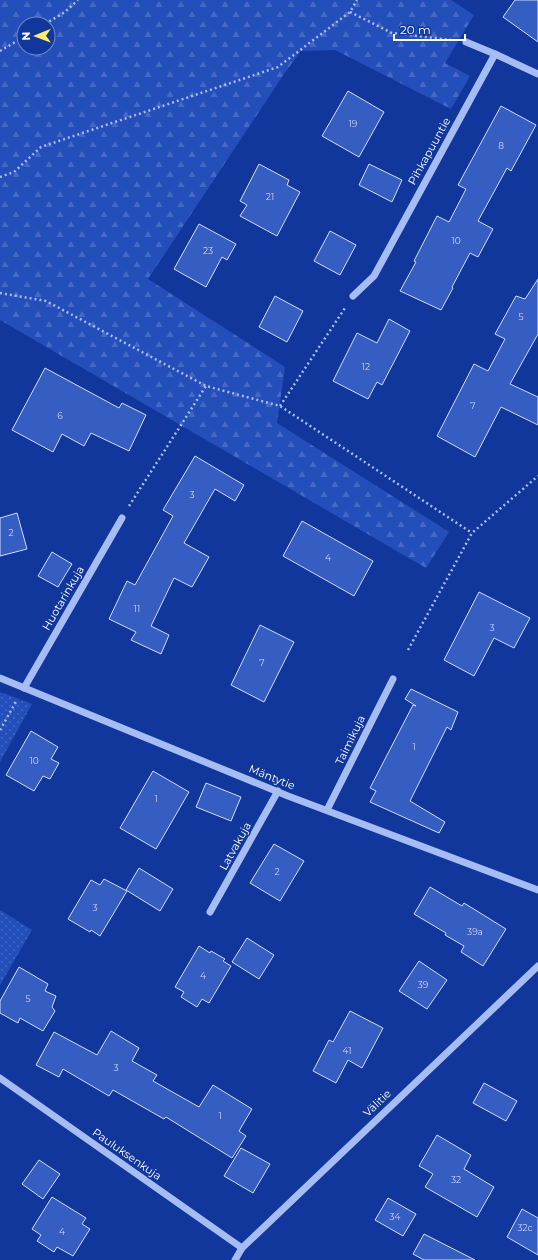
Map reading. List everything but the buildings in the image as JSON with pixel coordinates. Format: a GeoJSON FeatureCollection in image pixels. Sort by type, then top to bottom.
{"type":"FeatureCollection","features":[{"type":"Feature","properties":{"kind":"street"},"geometry":{"type":"LineString","coordinates":[[466,42],[538,74]]}},
{"type":"Feature","properties":{"kind":"street","name":"Pihkapuuntie"},"geometry":{"type":"LineString","coordinates":[[353,296],[374,276],[495,54]]}},
{"type":"Feature","properties":{"kind":"street","name":"Huotarinkuja"},"geometry":{"type":"LineString","coordinates":[[24,688],[122,518]]}},
{"type":"Feature","properties":{"kind":"street","name":"Mäntytie"},"geometry":{"type":"LineString","coordinates":[[0,678],[148,740],[538,890]]}},
{"type":"Feature","properties":{"kind":"street","name":"Taimikuja"},"geometry":{"type":"LineString","coordinates":[[327,810],[393,679]]}},
{"type":"Feature","properties":{"kind":"street","name":"Latvakuja"},"geometry":{"type":"LineString","coordinates":[[210,912],[278,791]]}},
{"type":"Feature","properties":{"kind":"street","name":"Välitie"},"geometry":{"type":"LineString","coordinates":[[236,1260],[242,1248],[538,966]]}},
{"type":"Feature","properties":{"kind":"street","name":"Pauluksenkuja"},"geometry":{"type":"LineString","coordinates":[[0,1078],[242,1248]]}},
{"type":"Feature","properties":{"kind":"path"},"geometry":{"type":"LineString","coordinates":[[56,17],[65,12],[78,0]]}},
{"type":"Feature","properties":{"kind":"path"},"geometry":{"type":"LineString","coordinates":[[0,177],[14,172],[41,147],[278,67],[350,12],[357,0]]}},
{"type":"Feature","properties":{"kind":"path"},"geometry":{"type":"LineString","coordinates":[[350,12],[392,33],[466,42]]}},
{"type":"Feature","properties":{"kind":"path"},"geometry":{"type":"LineString","coordinates":[[0,51],[16,42]]}},
{"type":"Feature","properties":{"kind":"path"},"geometry":{"type":"LineString","coordinates":[[0,293],[46,301],[206,386],[280,406],[472,533]]}},
{"type":"Feature","properties":{"kind":"path"},"geometry":{"type":"LineString","coordinates":[[280,406],[353,296]]}},
{"type":"Feature","properties":{"kind":"path"},"geometry":{"type":"LineString","coordinates":[[122,518],[206,386]]}},
{"type":"Feature","properties":{"kind":"path"},"geometry":{"type":"LineString","coordinates":[[408,650],[472,533],[538,476]]}},
{"type":"Feature","properties":{"kind":"path"},"geometry":{"type":"LineString","coordinates":[[0,730],[24,688]]}},
{"type":"Feature","properties":{"kind":"green space"},"geometry":{"type":"Polygon","coordinates":[[[0,0],[451,0],[474,15],[445,63],[470,76],[451,109],[335,50],[301,51],[284,74],[148,279],[285,367],[277,423],[449,532],[426,568],[0,320],[0,0]]]}},
{"type":"Feature","properties":{"kind":"green space"},"geometry":{"type":"Polygon","coordinates":[[[0,692],[32,704],[0,762],[0,692]]]}},
{"type":"Feature","properties":{"kind":"green space"},"geometry":{"type":"Polygon","coordinates":[[[0,910],[32,930],[0,985],[0,910]]]}}]}
